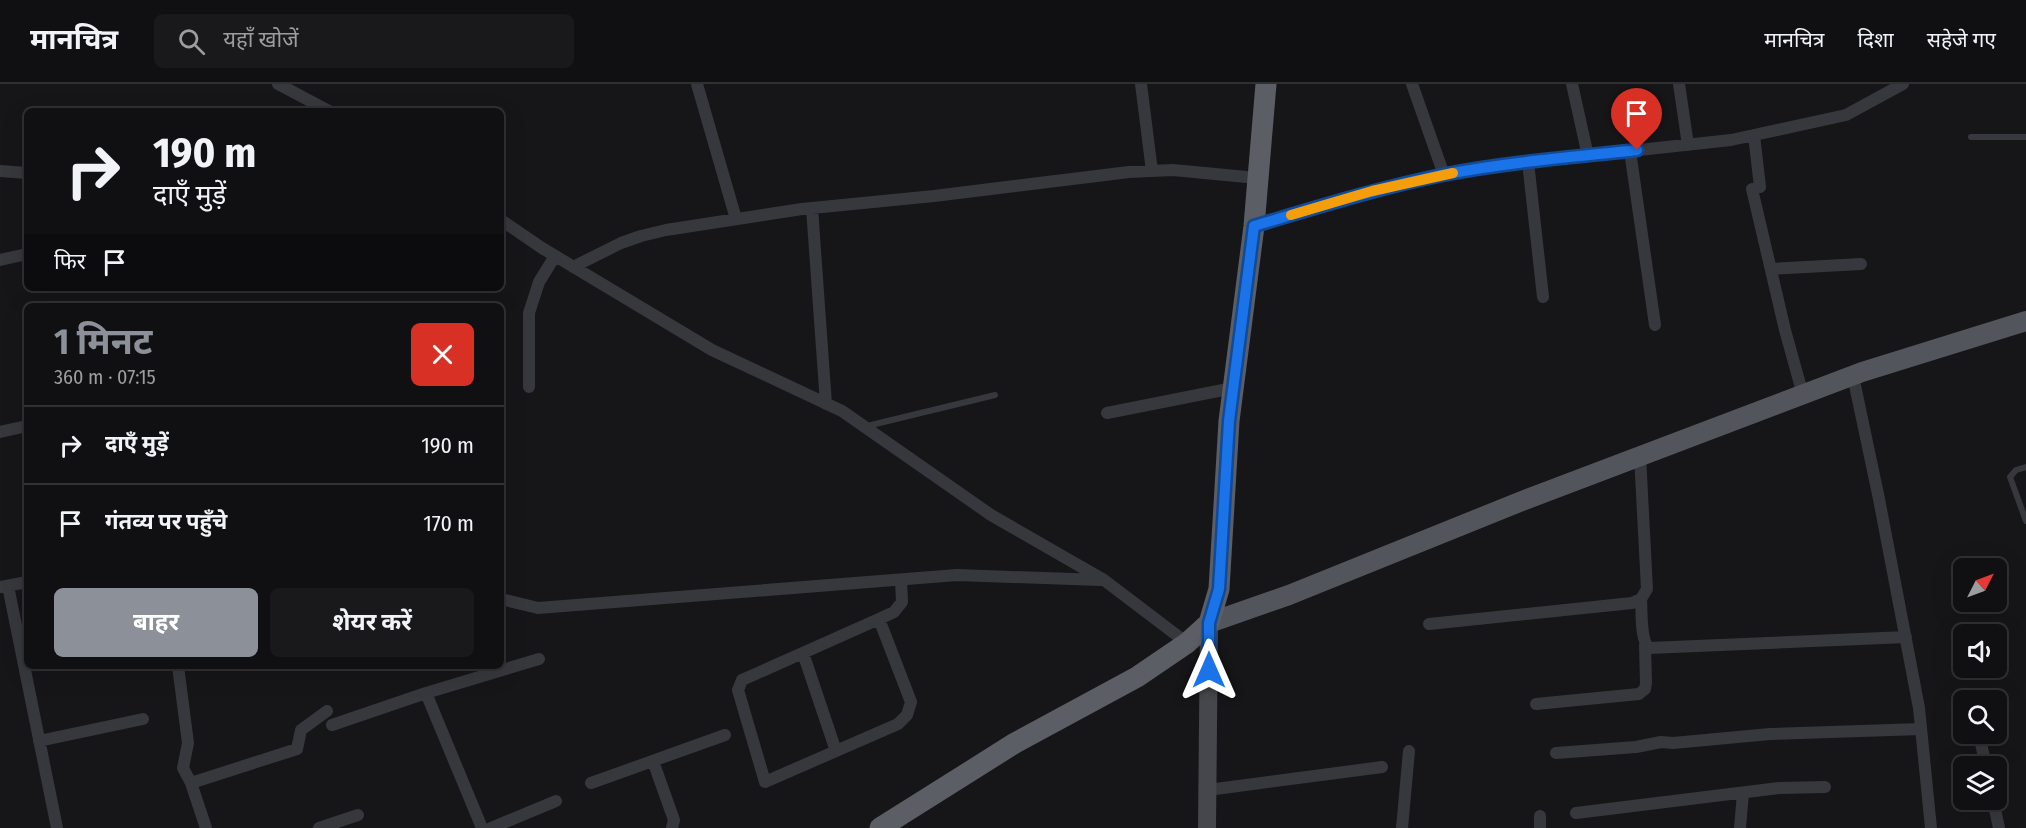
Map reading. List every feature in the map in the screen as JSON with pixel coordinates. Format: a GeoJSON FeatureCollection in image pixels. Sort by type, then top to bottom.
{"type":"FeatureCollection","features":[{"type":"Feature","properties":{"kind":"highway"},"geometry":{"type":"LineString","coordinates":[[880,828],[1015,743],[1137,678],[1187,643],[1209,623],[1219,589],[1229,421],[1254,226],[1266,84]]}},
{"type":"Feature","properties":{"kind":"main road"},"geometry":{"type":"LineString","coordinates":[[1207,828],[1209,623],[1289,595],[1522,501],[1853,376],[2026,321]]}},
{"type":"Feature","properties":{"kind":"street"},"geometry":{"type":"LineString","coordinates":[[278,84],[323,108]]}},
{"type":"Feature","properties":{"kind":"street"},"geometry":{"type":"LineString","coordinates":[[697,84],[736,219]]}},
{"type":"Feature","properties":{"kind":"street"},"geometry":{"type":"LineString","coordinates":[[1142,84],[1152,171]]}},
{"type":"Feature","properties":{"kind":"street"},"geometry":{"type":"LineString","coordinates":[[1412,84],[1444,175]]}},
{"type":"Feature","properties":{"kind":"street"},"geometry":{"type":"LineString","coordinates":[[1572,84],[1588,156]]}},
{"type":"Feature","properties":{"kind":"street"},"geometry":{"type":"LineString","coordinates":[[1679,84],[1688,145]]}},
{"type":"Feature","properties":{"kind":"street"},"geometry":{"type":"LineString","coordinates":[[1254,226],[1372,191],[1444,175],[1528,162],[1731,140],[1846,115],[1903,84]]}},
{"type":"Feature","properties":{"kind":"street"},"geometry":{"type":"LineString","coordinates":[[1754,135],[1756,188],[1771,268],[1803,395]]}},
{"type":"Feature","properties":{"kind":"street"},"geometry":{"type":"LineString","coordinates":[[1630,151],[1655,325]]}},
{"type":"Feature","properties":{"kind":"street"},"geometry":{"type":"LineString","coordinates":[[1528,162],[1543,297]]}},
{"type":"Feature","properties":{"kind":"street"},"geometry":{"type":"LineString","coordinates":[[573,267],[621,243],[641,236],[666,230],[812,208],[1152,171],[1173,170],[1257,178]]}},
{"type":"Feature","properties":{"kind":"street"},"geometry":{"type":"LineString","coordinates":[[0,171],[24,173]]}},
{"type":"Feature","properties":{"kind":"street"},"geometry":{"type":"LineString","coordinates":[[812,208],[826,404]]}},
{"type":"Feature","properties":{"kind":"street"},"geometry":{"type":"LineString","coordinates":[[504,222],[555,256],[711,350],[842,411],[991,515],[1104,580],[1187,643]]}},
{"type":"Feature","properties":{"kind":"street"},"geometry":{"type":"LineString","coordinates":[[0,260],[24,255]]}},
{"type":"Feature","properties":{"kind":"street"},"geometry":{"type":"LineString","coordinates":[[529,387],[529,313],[539,282],[555,256]]}},
{"type":"Feature","properties":{"kind":"street"},"geometry":{"type":"LineString","coordinates":[[1771,268],[1861,264]]}},
{"type":"Feature","properties":{"kind":"street"},"geometry":{"type":"LineString","coordinates":[[1853,376],[1919,708],[1930,828]]}},
{"type":"Feature","properties":{"kind":"street"},"geometry":{"type":"LineString","coordinates":[[1107,413],[1233,388]]}},
{"type":"Feature","properties":{"kind":"street"},"geometry":{"type":"LineString","coordinates":[[0,432],[24,427]]}},
{"type":"Feature","properties":{"kind":"street"},"geometry":{"type":"LineString","coordinates":[[1429,624],[1632,603],[1641,599],[1647,589],[1640,456]]}},
{"type":"Feature","properties":{"kind":"street"},"geometry":{"type":"LineString","coordinates":[[504,600],[538,608],[957,575],[1104,580]]}},
{"type":"Feature","properties":{"kind":"street"},"geometry":{"type":"LineString","coordinates":[[879,619],[911,702],[907,715],[898,724],[765,782],[738,690],[742,680],[894,612],[902,602],[901,580]]}},
{"type":"Feature","properties":{"kind":"street"},"geometry":{"type":"LineString","coordinates":[[24,583],[4,587],[57,828]]}},
{"type":"Feature","properties":{"kind":"street"},"geometry":{"type":"LineString","coordinates":[[1536,704],[1640,694],[1645,689],[1645,645],[1641,599]]}},
{"type":"Feature","properties":{"kind":"street"},"geometry":{"type":"LineString","coordinates":[[1645,645],[1653,648],[1906,637]]}},
{"type":"Feature","properties":{"kind":"street"},"geometry":{"type":"LineString","coordinates":[[803,653],[836,751]]}},
{"type":"Feature","properties":{"kind":"street"},"geometry":{"type":"LineString","coordinates":[[332,725],[426,693],[539,659]]}},
{"type":"Feature","properties":{"kind":"street"},"geometry":{"type":"LineString","coordinates":[[178,669],[188,743],[183,768],[191,783],[206,828]]}},
{"type":"Feature","properties":{"kind":"street"},"geometry":{"type":"LineString","coordinates":[[426,693],[482,828]]}},
{"type":"Feature","properties":{"kind":"street"},"geometry":{"type":"LineString","coordinates":[[191,783],[297,749],[301,730],[327,711]]}},
{"type":"Feature","properties":{"kind":"street"},"geometry":{"type":"LineString","coordinates":[[39,741],[143,719]]}},
{"type":"Feature","properties":{"kind":"street"},"geometry":{"type":"LineString","coordinates":[[1556,753],[1770,734],[1921,729]]}},
{"type":"Feature","properties":{"kind":"street"},"geometry":{"type":"LineString","coordinates":[[591,783],[725,735]]}},
{"type":"Feature","properties":{"kind":"street"},"geometry":{"type":"LineString","coordinates":[[1402,828],[1408,751]]}},
{"type":"Feature","properties":{"kind":"street"},"geometry":{"type":"LineString","coordinates":[[653,761],[674,820],[672,828]]}},
{"type":"Feature","properties":{"kind":"street"},"geometry":{"type":"LineString","coordinates":[[1208,790],[1382,767]]}},
{"type":"Feature","properties":{"kind":"street"},"geometry":{"type":"LineString","coordinates":[[1576,813],[1779,788],[1825,787]]}},
{"type":"Feature","properties":{"kind":"street"},"geometry":{"type":"LineString","coordinates":[[1740,828],[1743,793]]}},
{"type":"Feature","properties":{"kind":"street"},"geometry":{"type":"LineString","coordinates":[[492,828],[556,801]]}},
{"type":"Feature","properties":{"kind":"street"},"geometry":{"type":"LineString","coordinates":[[1995,810],[1999,828]]}},
{"type":"Feature","properties":{"kind":"street"},"geometry":{"type":"LineString","coordinates":[[319,828],[358,815]]}},
{"type":"Feature","properties":{"kind":"lane"},"geometry":{"type":"LineString","coordinates":[[1971,137],[2026,137]]}},
{"type":"Feature","properties":{"kind":"lane"},"geometry":{"type":"LineString","coordinates":[[865,427],[995,395]]}},
{"type":"Feature","properties":{"kind":"lane"},"geometry":{"type":"LineString","coordinates":[[2026,467],[2016,470],[2010,477],[2026,521]]}},
{"type":"Feature","properties":{"kind":"slow traffic"},"geometry":{"type":"LineString","coordinates":[[1291,215],[1372,191],[1453,173]]}},
{"type":"Feature","properties":{"kind":"route"},"geometry":{"type":"LineString","coordinates":[[1209,670],[1209,623],[1219,589],[1229,421],[1254,226],[1372,191],[1448,174],[1528,162],[1637,150]]}}]}
